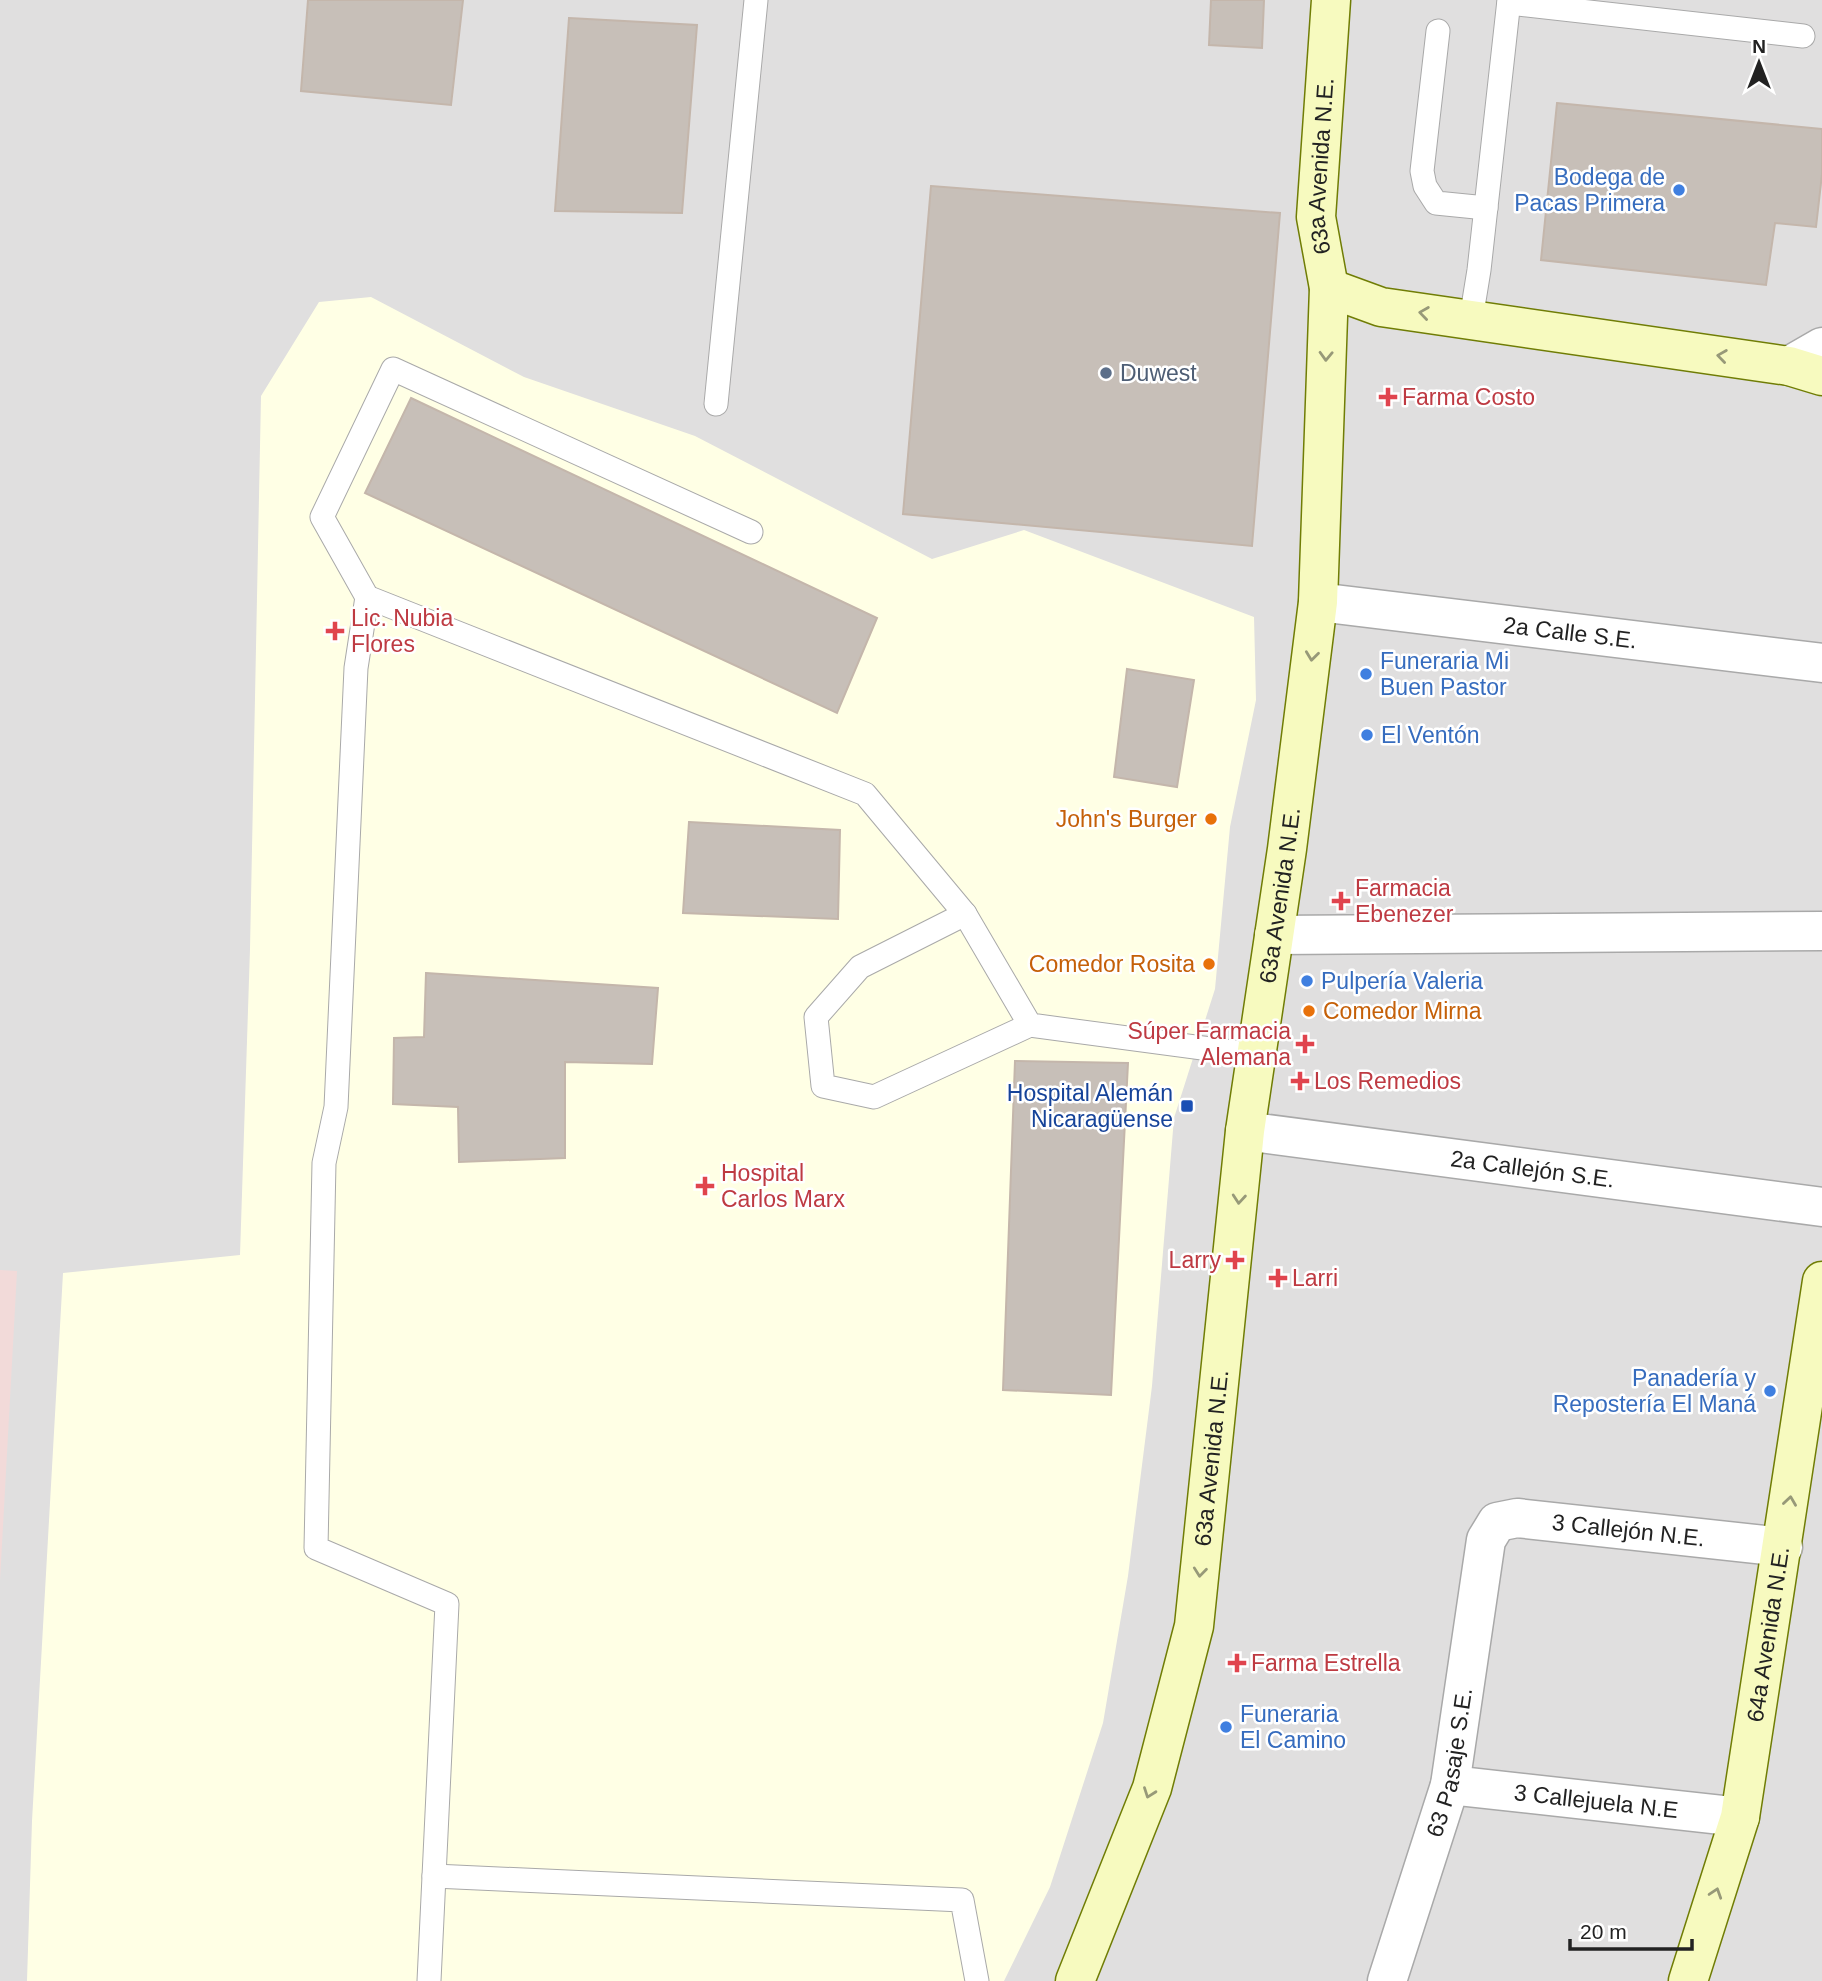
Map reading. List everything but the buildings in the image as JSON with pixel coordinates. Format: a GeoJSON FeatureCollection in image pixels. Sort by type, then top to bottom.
{"type":"FeatureCollection","features":[{"type":"Feature","properties":{"kind":"street","name":"63a Avenida N.E."},"geometry":{"type":"LineString","coordinates":[[1075,1981],[1152,1788],[1194,1626],[1245,1131],[1318,602],[1329,288],[1316,216],[1331,0]]}},
{"type":"Feature","properties":{"kind":"street"},"geometry":{"type":"LineString","coordinates":[[1329,288],[1381,307],[1806,371],[1822,348]]}},
{"type":"Feature","properties":{"kind":"street","name":"2a Calle S.E."},"geometry":{"type":"LineString","coordinates":[[1318,602],[1822,663]]}},
{"type":"Feature","properties":{"kind":"street"},"geometry":{"type":"LineString","coordinates":[[1274,935],[1822,931]]}},
{"type":"Feature","properties":{"kind":"street","name":"2a Callejón S.E."},"geometry":{"type":"LineString","coordinates":[[1245,1131],[1822,1207]]}},
{"type":"Feature","properties":{"kind":"street","name":"64a Avenida N.E."},"geometry":{"type":"LineString","coordinates":[[1688,1981],[1740,1817],[1822,1281]]}},
{"type":"Feature","properties":{"kind":"street","name":"3 Callejón N.E."},"geometry":{"type":"LineString","coordinates":[[1486,1540],[1497,1522],[1517,1518],[1783,1547]]}},
{"type":"Feature","properties":{"kind":"street","name":"63 Pasaje S.E."},"geometry":{"type":"LineString","coordinates":[[1387,1981],[1450,1785],[1486,1540]]}},
{"type":"Feature","properties":{"kind":"street","name":"3 Callejuela N.E"},"geometry":{"type":"LineString","coordinates":[[1450,1785],[1740,1817]]}},
{"type":"Feature","properties":{"kind":"lane"},"geometry":{"type":"LineString","coordinates":[[716,404],[756,0]]}},
{"type":"Feature","properties":{"kind":"lane"},"geometry":{"type":"LineString","coordinates":[[1471,320],[1509,2],[1803,36]]}},
{"type":"Feature","properties":{"kind":"lane"},"geometry":{"type":"LineString","coordinates":[[1438,31],[1422,171],[1425,186],[1436,203],[1486,208]]}},
{"type":"Feature","properties":{"kind":"lane"},"geometry":{"type":"LineString","coordinates":[[751,532],[393,369],[322,517],[368,597],[866,794],[965,914],[1030,1025]]}},
{"type":"Feature","properties":{"kind":"lane"},"geometry":{"type":"LineString","coordinates":[[368,597],[356,667],[336,1107],[324,1163],[316,1548],[447,1604],[429,1981]]}},
{"type":"Feature","properties":{"kind":"lane"},"geometry":{"type":"LineString","coordinates":[[965,914],[860,967],[816,1017],[823,1086],[874,1097],[1030,1025],[1255,1055]]}},
{"type":"Feature","properties":{"kind":"lane"},"geometry":{"type":"LineString","coordinates":[[434,1876],[962,1900],[977,1981]]}},
{"type":"Feature","properties":{"kind":"shaded area"},"geometry":{"type":"Polygon","coordinates":[[[0,0],[1822,0],[1822,1981],[0,1981],[0,0]]]}},
{"type":"Feature","properties":{"kind":"shaded area","name":"Hospital Carlos Marx"},"geometry":{"type":"Polygon","coordinates":[[[371,297],[524,377],[695,436],[932,559],[1024,530],[1254,617],[1256,700],[1230,827],[1215,989],[1174,1118],[1152,1386],[1128,1576],[1103,1723],[1050,1887],[1004,1981],[27,1981],[32,1821],[63,1273],[240,1255],[250,949],[261,396],[319,302],[371,297]]]}},
{"type":"Feature","properties":{"kind":"shaded area"},"geometry":{"type":"Polygon","coordinates":[[[0,1270],[17,1271],[0,1580],[0,1270]]]}},
{"type":"Feature","properties":{"kind":"place","name":"Bodega de Pacas Primera"},"geometry":{"type":"Point","coordinates":[1679,190]}},
{"type":"Feature","properties":{"kind":"place","name":"Duwest"},"geometry":{"type":"Point","coordinates":[1106,373]}},
{"type":"Feature","properties":{"kind":"place","name":"Farma Costo"},"geometry":{"type":"Point","coordinates":[1388,397]}},
{"type":"Feature","properties":{"kind":"place","name":"Lic. Nubia Flores"},"geometry":{"type":"Point","coordinates":[335,631]}},
{"type":"Feature","properties":{"kind":"place","name":"Funeraria Mi Buen Pastor"},"geometry":{"type":"Point","coordinates":[1366,674]}},
{"type":"Feature","properties":{"kind":"place","name":"El Ventón"},"geometry":{"type":"Point","coordinates":[1367,735]}},
{"type":"Feature","properties":{"kind":"place","name":"John's Burger"},"geometry":{"type":"Point","coordinates":[1211,819]}},
{"type":"Feature","properties":{"kind":"place","name":"Farmacia Ebenezer"},"geometry":{"type":"Point","coordinates":[1341,901]}},
{"type":"Feature","properties":{"kind":"place","name":"Comedor Rosita"},"geometry":{"type":"Point","coordinates":[1209,964]}},
{"type":"Feature","properties":{"kind":"place","name":"Pulpería Valeria"},"geometry":{"type":"Point","coordinates":[1307,981]}},
{"type":"Feature","properties":{"kind":"place","name":"Comedor Mirna"},"geometry":{"type":"Point","coordinates":[1309,1011]}},
{"type":"Feature","properties":{"kind":"place","name":"Súper Farmacia Alemana"},"geometry":{"type":"Point","coordinates":[1305,1044]}},
{"type":"Feature","properties":{"kind":"place","name":"Los Remedios"},"geometry":{"type":"Point","coordinates":[1300,1081]}},
{"type":"Feature","properties":{"kind":"place","name":"Hospital Alemán Nicaragüense"},"geometry":{"type":"Point","coordinates":[1187,1106]}},
{"type":"Feature","properties":{"kind":"place","name":"Hospital Carlos Marx"},"geometry":{"type":"Point","coordinates":[705,1186]}},
{"type":"Feature","properties":{"kind":"place","name":"Larry"},"geometry":{"type":"Point","coordinates":[1235,1260]}},
{"type":"Feature","properties":{"kind":"place","name":"Larri"},"geometry":{"type":"Point","coordinates":[1278,1278]}},
{"type":"Feature","properties":{"kind":"place","name":"Panadería y Repostería El Maná"},"geometry":{"type":"Point","coordinates":[1770,1391]}},
{"type":"Feature","properties":{"kind":"place","name":"Farma Estrella"},"geometry":{"type":"Point","coordinates":[1237,1663]}},
{"type":"Feature","properties":{"kind":"place","name":"Funeraria El Camino"},"geometry":{"type":"Point","coordinates":[1226,1727]}}]}
